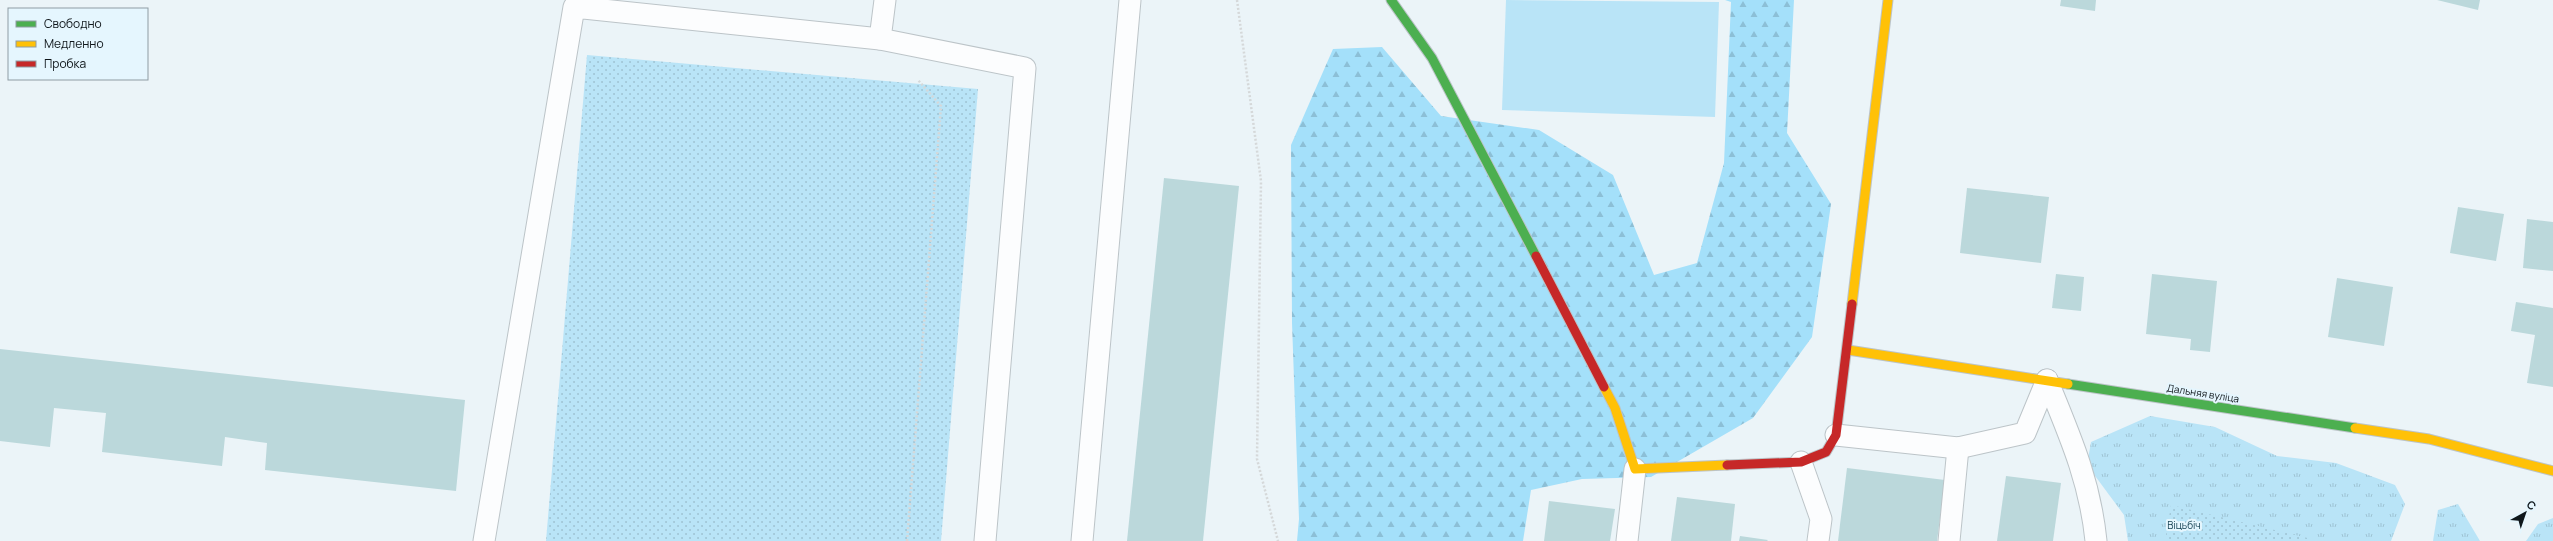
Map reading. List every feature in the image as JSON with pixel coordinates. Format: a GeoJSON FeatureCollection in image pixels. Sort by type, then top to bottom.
{"type":"FeatureCollection","features":[{"type":"Feature","properties":{"kind":"street"},"geometry":{"type":"LineString","coordinates":[[1391,0],[1432,58],[1615,408],[1635,469],[1801,462],[1826,452],[1836,435],[1848,350],[1888,0]]}},
{"type":"Feature","properties":{"kind":"street","name":"Дальняя вуліца"},"geometry":{"type":"LineString","coordinates":[[1848,350],[2429,439],[2553,471]]}},
{"type":"Feature","properties":{"kind":"lane"},"geometry":{"type":"LineString","coordinates":[[880,39],[885,0]]}},
{"type":"Feature","properties":{"kind":"lane"},"geometry":{"type":"LineString","coordinates":[[1082,541],[1130,0]]}},
{"type":"Feature","properties":{"kind":"lane"},"geometry":{"type":"LineString","coordinates":[[484,541],[574,7],[880,39],[1025,68],[985,541]]}},
{"type":"Feature","properties":{"kind":"lane"},"geometry":{"type":"LineString","coordinates":[[1836,435],[1958,448],[2025,433],[2047,380]]}},
{"type":"Feature","properties":{"kind":"lane"},"geometry":{"type":"LineString","coordinates":[[2047,380],[2081,464],[2093,506],[2096,541]]}},
{"type":"Feature","properties":{"kind":"lane"},"geometry":{"type":"LineString","coordinates":[[1948,541],[1958,448]]}},
{"type":"Feature","properties":{"kind":"lane"},"geometry":{"type":"LineString","coordinates":[[1801,462],[1821,519],[1818,541]]}},
{"type":"Feature","properties":{"kind":"lane"},"geometry":{"type":"LineString","coordinates":[[1627,541],[1635,469]]}},
{"type":"Feature","properties":{"kind":"path"},"geometry":{"type":"LineString","coordinates":[[1237,0],[1261,181],[1257,459],[1278,541]]}},
{"type":"Feature","properties":{"kind":"path"},"geometry":{"type":"LineString","coordinates":[[907,541],[941,106],[915,78]]}},
{"type":"Feature","properties":{"kind":"green space"},"geometry":{"type":"Polygon","coordinates":[[[1506,0],[1719,2],[1715,117],[1502,110],[1506,0]]]}},
{"type":"Feature","properties":{"kind":"green space"},"geometry":{"type":"Polygon","coordinates":[[[1725,0],[1794,0],[1787,133],[1831,204],[1812,337],[1753,418],[1651,477],[1582,479],[1531,490],[1523,541],[1297,541],[1299,519],[1292,323],[1291,145],[1333,49],[1382,47],[1441,116],[1539,130],[1613,175],[1654,275],[1697,263],[1724,163],[1731,2],[1725,0]]]}},
{"type":"Feature","properties":{"kind":"green space"},"geometry":{"type":"Polygon","coordinates":[[[587,55],[978,89],[941,541],[546,541],[587,55]]]}},
{"type":"Feature","properties":{"kind":"green space"},"geometry":{"type":"Polygon","coordinates":[[[2150,416],[2215,427],[2277,456],[2336,463],[2395,485],[2405,504],[2391,541],[2128,541],[2124,515],[2087,465],[2091,442],[2150,416]]]}},
{"type":"Feature","properties":{"kind":"green space"},"geometry":{"type":"Polygon","coordinates":[[[2458,504],[2480,541],[2433,541],[2438,510],[2458,504]]]}},
{"type":"Feature","properties":{"kind":"green space","name":"Віцьбіч"},"geometry":{"type":"Polygon","coordinates":[[[2171,505],[2320,541],[2165,541],[2171,505]]]}},
{"type":"Feature","properties":{"kind":"green space"},"geometry":{"type":"Polygon","coordinates":[[[2553,518],[2553,541],[2526,541],[2538,524],[2553,518]]]}},
{"type":"Feature","properties":{"kind":"building"},"geometry":{"type":"Polygon","coordinates":[[[2061,0],[2096,0],[2095,11],[2060,6],[2061,0]]]}},
{"type":"Feature","properties":{"kind":"building"},"geometry":{"type":"Polygon","coordinates":[[[2437,0],[2480,0],[2478,10],[2437,0]]]}},
{"type":"Feature","properties":{"kind":"building"},"geometry":{"type":"Polygon","coordinates":[[[1164,178],[1239,186],[1203,541],[1127,541],[1164,178]]]}},
{"type":"Feature","properties":{"kind":"building"},"geometry":{"type":"Polygon","coordinates":[[[1967,188],[2049,197],[2041,263],[1960,253],[1967,188]]]}},
{"type":"Feature","properties":{"kind":"building"},"geometry":{"type":"Polygon","coordinates":[[[2458,207],[2504,214],[2496,261],[2450,253],[2458,207]]]}},
{"type":"Feature","properties":{"kind":"building"},"geometry":{"type":"Polygon","coordinates":[[[2527,219],[2553,222],[2553,271],[2523,268],[2527,219]]]}},
{"type":"Feature","properties":{"kind":"building"},"geometry":{"type":"Polygon","coordinates":[[[2056,274],[2084,277],[2081,311],[2052,308],[2056,274]]]}},
{"type":"Feature","properties":{"kind":"building"},"geometry":{"type":"Polygon","coordinates":[[[2152,274],[2217,281],[2210,352],[2190,350],[2191,339],[2146,334],[2152,274]]]}},
{"type":"Feature","properties":{"kind":"building"},"geometry":{"type":"Polygon","coordinates":[[[2337,278],[2393,287],[2384,346],[2328,337],[2337,278]]]}},
{"type":"Feature","properties":{"kind":"building"},"geometry":{"type":"Polygon","coordinates":[[[2516,302],[2553,308],[2553,387],[2527,383],[2535,335],[2511,331],[2516,302]]]}},
{"type":"Feature","properties":{"kind":"building"},"geometry":{"type":"Polygon","coordinates":[[[0,349],[465,400],[456,491],[265,470],[267,443],[225,437],[222,466],[102,452],[106,413],[54,408],[50,447],[0,441],[0,349]]]}},
{"type":"Feature","properties":{"kind":"building"},"geometry":{"type":"Polygon","coordinates":[[[1847,468],[1945,480],[1937,541],[1838,541],[1847,468]]]}},
{"type":"Feature","properties":{"kind":"building"},"geometry":{"type":"Polygon","coordinates":[[[2006,476],[2061,483],[2053,541],[1997,541],[2006,476]]]}},
{"type":"Feature","properties":{"kind":"building"},"geometry":{"type":"Polygon","coordinates":[[[1677,497],[1735,504],[1731,541],[1671,541],[1677,497]]]}},
{"type":"Feature","properties":{"kind":"building"},"geometry":{"type":"Polygon","coordinates":[[[1549,501],[1615,509],[1610,541],[1544,541],[1549,501]]]}},
{"type":"Feature","properties":{"kind":"building"},"geometry":{"type":"Polygon","coordinates":[[[1740,536],[1768,540],[1739,541],[1740,536]]]}},
{"type":"Feature","properties":{"kind":"traffic: fast"},"geometry":{"type":"LineString","coordinates":[[1391,0],[1432,58],[1536,256]]}},
{"type":"Feature","properties":{"kind":"traffic: fast"},"geometry":{"type":"LineString","coordinates":[[2068,384],[2355,428]]}},
{"type":"Feature","properties":{"kind":"traffic: slow"},"geometry":{"type":"LineString","coordinates":[[1852,304],[1888,0]]}},
{"type":"Feature","properties":{"kind":"traffic: slow"},"geometry":{"type":"LineString","coordinates":[[1848,350],[2068,384]]}},
{"type":"Feature","properties":{"kind":"traffic: slow"},"geometry":{"type":"LineString","coordinates":[[1604,387],[1615,408],[1635,469],[1727,465]]}},
{"type":"Feature","properties":{"kind":"traffic: slow"},"geometry":{"type":"LineString","coordinates":[[2355,428],[2429,439],[2553,471]]}},
{"type":"Feature","properties":{"kind":"traffic: jam"},"geometry":{"type":"LineString","coordinates":[[1536,256],[1604,387]]}},
{"type":"Feature","properties":{"kind":"traffic: jam"},"geometry":{"type":"LineString","coordinates":[[1727,465],[1801,462],[1826,452],[1836,435],[1852,304]]}}]}
